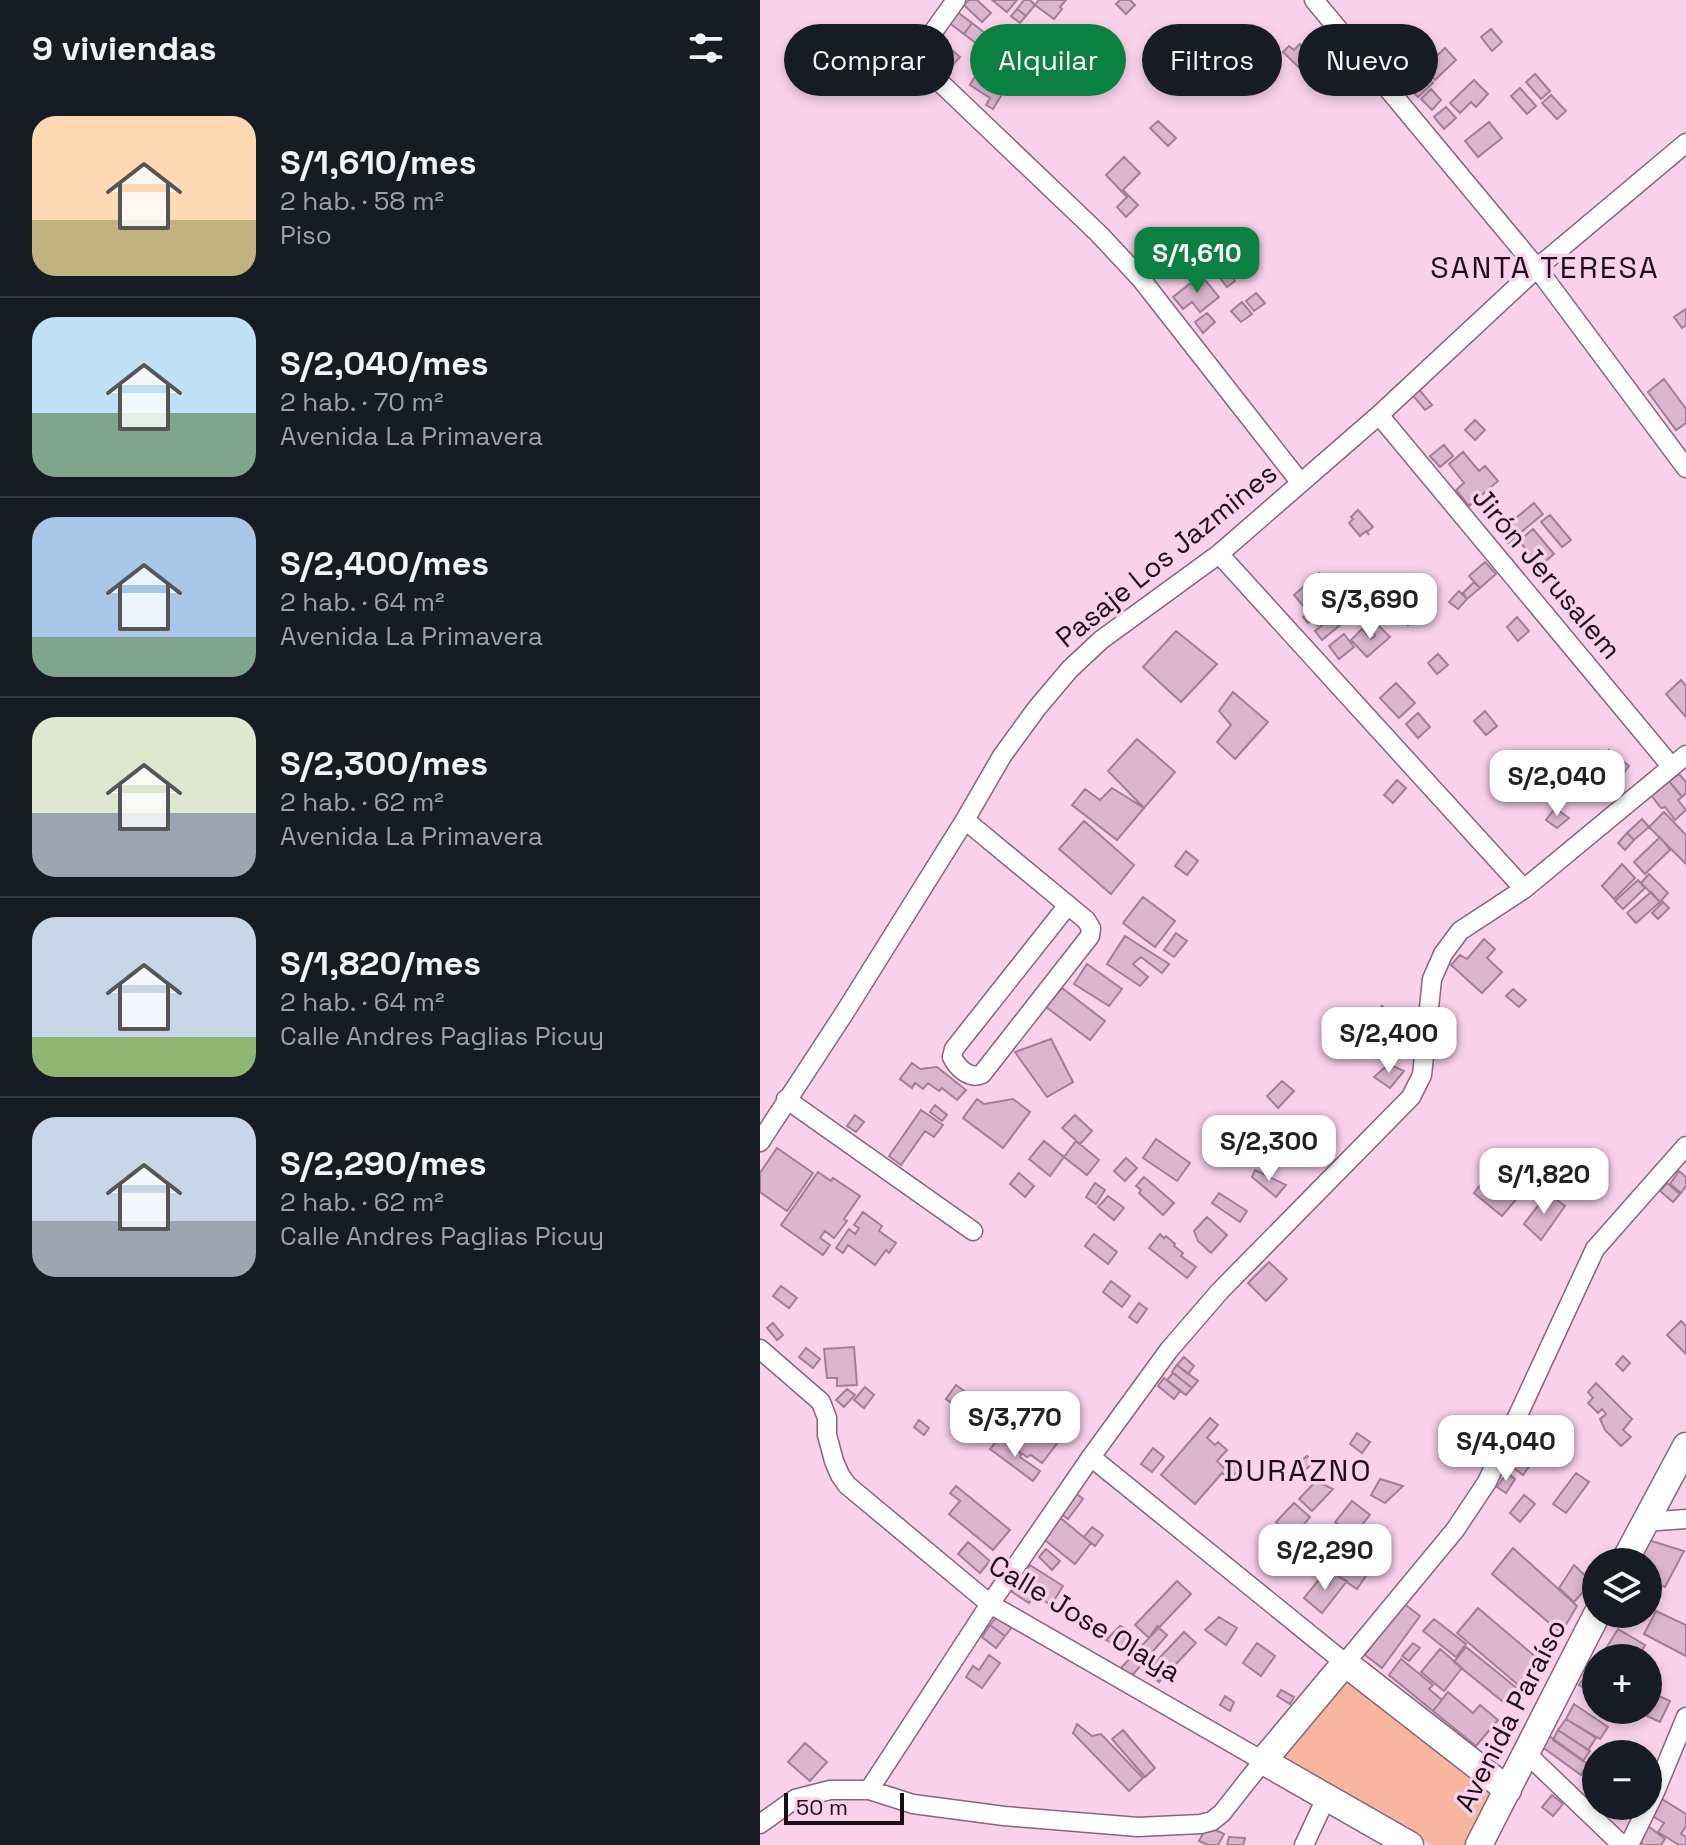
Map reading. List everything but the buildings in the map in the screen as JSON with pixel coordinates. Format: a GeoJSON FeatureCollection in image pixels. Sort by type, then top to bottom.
{"type":"FeatureCollection","features":[{"type":"Feature","properties":{"kind":"main road"},"geometry":{"type":"LineString","coordinates":[[1631,1548],[1686,1446]]}},
{"type":"Feature","properties":{"kind":"main road","name":"Avenida Paraíso"},"geometry":{"type":"LineString","coordinates":[[1479,1845],[1590,1628]]}},
{"type":"Feature","properties":{"kind":"main road"},"geometry":{"type":"LineString","coordinates":[[1263,1761],[1345,1663],[1508,1790]]}},
{"type":"Feature","properties":{"kind":"main road","name":"Calle Jose Olaya"},"geometry":{"type":"LineString","coordinates":[[1263,1761],[1410,1845]]}},
{"type":"Feature","properties":{"kind":"street"},"geometry":{"type":"LineString","coordinates":[[956,0],[923,46],[921,59],[926,69],[1099,234],[1141,279],[1300,482]]}},
{"type":"Feature","properties":{"kind":"street"},"geometry":{"type":"LineString","coordinates":[[1314,0],[1537,268],[1686,468]]}},
{"type":"Feature","properties":{"kind":"street","name":"Pasaje Los Jazmines"},"geometry":{"type":"LineString","coordinates":[[760,1141],[845,1012],[1002,756],[1070,669],[1101,640],[1219,554],[1379,415],[1537,268],[1686,143]]}},
{"type":"Feature","properties":{"kind":"street","name":"Jirón Jerusalem"},"geometry":{"type":"LineString","coordinates":[[1379,415],[1679,761]]}},
{"type":"Feature","properties":{"kind":"street"},"geometry":{"type":"LineString","coordinates":[[1219,554],[1524,889]]}},
{"type":"Feature","properties":{"kind":"street"},"geometry":{"type":"LineString","coordinates":[[869,1790],[990,1604],[1169,1350],[1220,1291],[1411,1097],[1422,1075],[1432,979],[1443,954],[1460,931],[1524,889],[1679,761]]}},
{"type":"Feature","properties":{"kind":"street"},"geometry":{"type":"LineString","coordinates":[[965,820],[1068,905],[1086,920],[1091,928],[1090,936],[982,1074],[970,1075],[956,1064],[952,1057],[954,1049],[1068,905]]}},
{"type":"Feature","properties":{"kind":"street"},"geometry":{"type":"LineString","coordinates":[[786,1099],[973,1231]]}},
{"type":"Feature","properties":{"kind":"street"},"geometry":{"type":"LineString","coordinates":[[1091,1457],[1345,1663],[1455,1530],[1487,1482],[1595,1249],[1686,1146]]}},
{"type":"Feature","properties":{"kind":"street","name":"Calle Jose Olaya"},"geometry":{"type":"LineString","coordinates":[[760,1349],[821,1402],[827,1418],[827,1435],[834,1461],[847,1485],[990,1604],[1263,1761]]}},
{"type":"Feature","properties":{"kind":"street"},"geometry":{"type":"LineString","coordinates":[[1644,1522],[1686,1519]]}},
{"type":"Feature","properties":{"kind":"street"},"geometry":{"type":"LineString","coordinates":[[1629,1845],[1686,1717]]}},
{"type":"Feature","properties":{"kind":"street"},"geometry":{"type":"LineString","coordinates":[[1526,1753],[1622,1845]]}},
{"type":"Feature","properties":{"kind":"street"},"geometry":{"type":"LineString","coordinates":[[760,1824],[795,1799],[830,1790],[869,1790],[913,1804],[1004,1816],[1138,1827],[1201,1824],[1212,1821],[1222,1813],[1263,1761]]}},
{"type":"Feature","properties":{"kind":"street"},"geometry":{"type":"LineString","coordinates":[[1304,1845],[1326,1798]]}},
{"type":"Feature","properties":{"kind":"shaded area"},"geometry":{"type":"Polygon","coordinates":[[[1347,1672],[1494,1788],[1466,1845],[1432,1845],[1274,1759],[1347,1672]]]}},
{"type":"Feature","properties":{"kind":"district","name":"SANTA TERESA"},"geometry":{"type":"Point","coordinates":[1545,268]}},
{"type":"Feature","properties":{"kind":"district","name":"DURAZNO"},"geometry":{"type":"Point","coordinates":[1298,1471]}}]}
